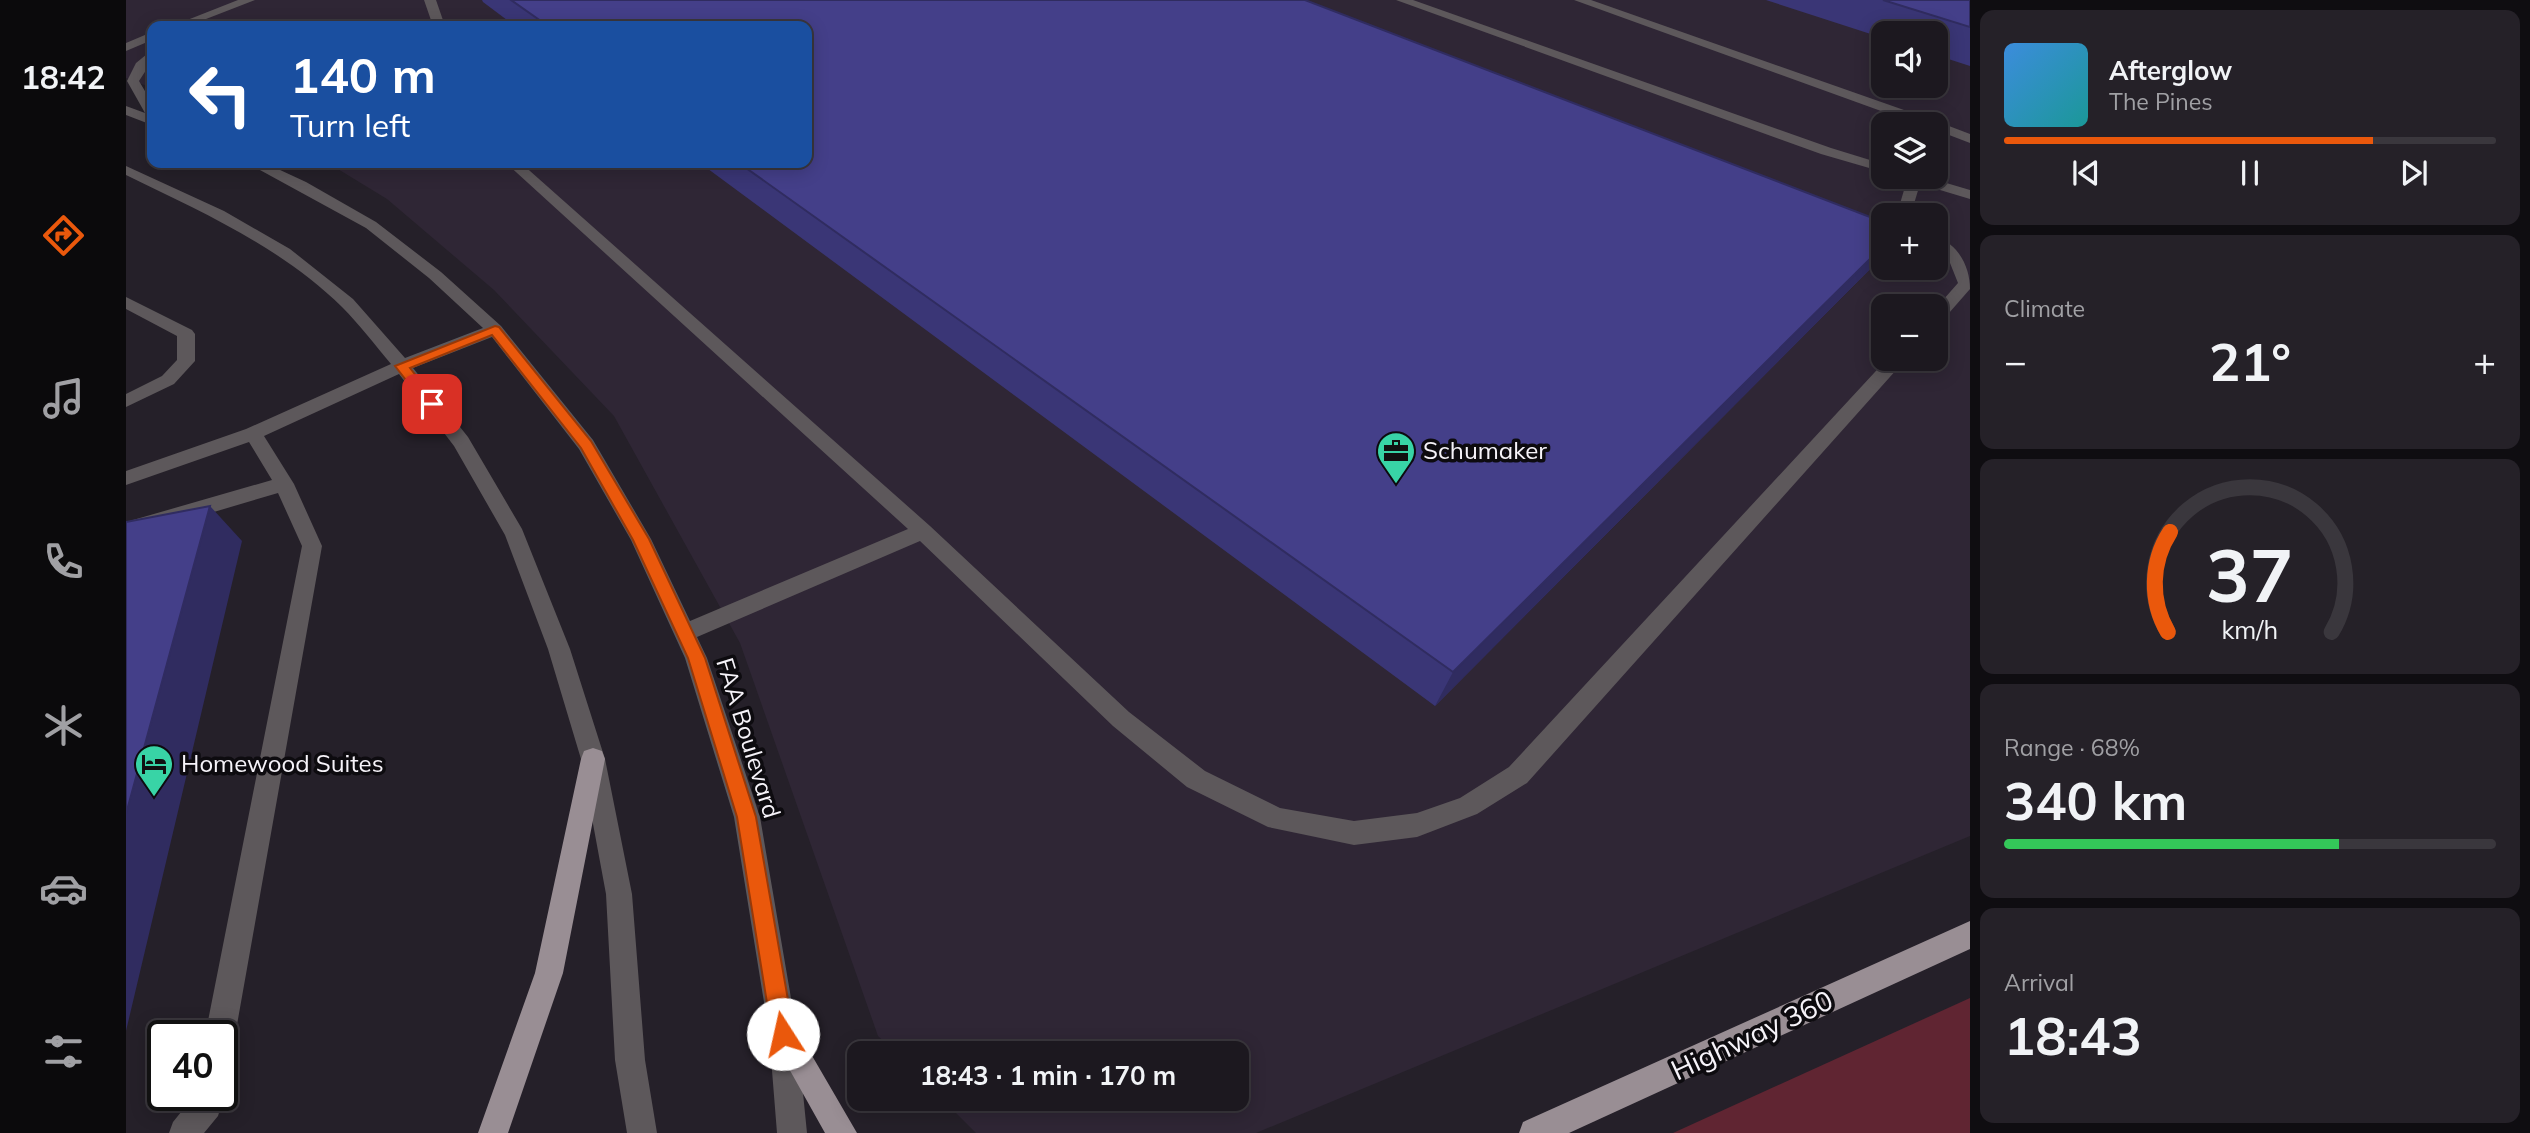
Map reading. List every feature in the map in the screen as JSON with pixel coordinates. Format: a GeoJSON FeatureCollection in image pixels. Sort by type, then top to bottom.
{"type":"FeatureCollection","features":[{"type":"Feature","properties":{"kind":"main road"},"geometry":{"type":"LineString","coordinates":[[493,1133],[549,973],[593,760]]}},
{"type":"Feature","properties":{"kind":"main road","name":"Highway 360"},"geometry":{"type":"LineString","coordinates":[[1534,1133],[1970,935]]}},
{"type":"Feature","properties":{"kind":"main road"},"geometry":{"type":"LineString","coordinates":[[783,1034],[842,1133]]}},
{"type":"Feature","properties":{"kind":"street"},"geometry":{"type":"LineString","coordinates":[[197,21],[249,0]]}},
{"type":"Feature","properties":{"kind":"street"},"geometry":{"type":"LineString","coordinates":[[430,0],[437,21]]}},
{"type":"Feature","properties":{"kind":"street"},"geometry":{"type":"LineString","coordinates":[[1402,0],[1826,151],[1871,164]]}},
{"type":"Feature","properties":{"kind":"street"},"geometry":{"type":"LineString","coordinates":[[1580,0],[1895,112]]}},
{"type":"Feature","properties":{"kind":"street"},"geometry":{"type":"LineString","coordinates":[[126,47],[147,38]]}},
{"type":"Feature","properties":{"kind":"street"},"geometry":{"type":"LineString","coordinates":[[147,59],[140,66],[134,81],[147,105]]}},
{"type":"Feature","properties":{"kind":"street"},"geometry":{"type":"LineString","coordinates":[[126,110],[147,119]]}},
{"type":"Feature","properties":{"kind":"street"},"geometry":{"type":"LineString","coordinates":[[1948,131],[1970,139]]}},
{"type":"Feature","properties":{"kind":"street","name":"FAA Boulevard"},"geometry":{"type":"LineString","coordinates":[[264,168],[371,225],[435,275],[495,330],[586,445],[641,539],[696,658],[747,817],[783,1034],[792,1133]]}},
{"type":"Feature","properties":{"kind":"street"},"geometry":{"type":"LineString","coordinates":[[519,168],[923,531],[1121,719],[1196,779],[1277,819],[1354,833],[1417,825],[1468,806],[1518,775],[1886,371]]}},
{"type":"Feature","properties":{"kind":"street"},"geometry":{"type":"LineString","coordinates":[[126,170],[219,214],[284,252],[347,303],[402,366],[461,442],[515,534],[559,649],[593,760],[619,894],[630,1060],[642,1133]]}},
{"type":"Feature","properties":{"kind":"street"},"geometry":{"type":"LineString","coordinates":[[1948,188],[1970,195]]}},
{"type":"Feature","properties":{"kind":"street"},"geometry":{"type":"LineString","coordinates":[[1948,253],[1957,261],[1966,284],[1948,304]]}},
{"type":"Feature","properties":{"kind":"street"},"geometry":{"type":"LineString","coordinates":[[126,302],[186,334],[186,361],[169,380],[126,401]]}},
{"type":"Feature","properties":{"kind":"street"},"geometry":{"type":"LineString","coordinates":[[126,478],[253,435],[402,366],[495,330]]}},
{"type":"Feature","properties":{"kind":"street"},"geometry":{"type":"LineString","coordinates":[[223,1020],[312,546],[284,484],[253,435]]}},
{"type":"Feature","properties":{"kind":"street"},"geometry":{"type":"LineString","coordinates":[[126,530],[284,484]]}},
{"type":"Feature","properties":{"kind":"street"},"geometry":{"type":"LineString","coordinates":[[683,633],[923,531]]}},
{"type":"Feature","properties":{"kind":"street"},"geometry":{"type":"LineString","coordinates":[[184,1133],[203,1111]]}},
{"type":"Feature","properties":{"kind":"shaded area"},"geometry":{"type":"Polygon","coordinates":[[[126,0],[1970,0],[1970,836],[1256,1133],[976,1133],[954,1111],[1249,1111],[1249,1041],[883,1041],[878,1036],[740,643],[614,416],[494,290],[387,199],[336,168],[812,168],[812,21],[147,21],[147,86],[126,78],[126,0]]]}},
{"type":"Feature","properties":{"kind":"shaded area"},"geometry":{"type":"Polygon","coordinates":[[[1970,998],[1970,1133],[1673,1133],[1970,998]]]}},
{"type":"Feature","properties":{"kind":"building","name":"Schumaker"},"geometry":{"type":"Polygon","coordinates":[[[511,0],[1305,0],[1871,217],[1871,258],[1453,672],[746,168],[812,168],[812,21],[541,21],[511,0]]]}},
{"type":"Feature","properties":{"kind":"building"},"geometry":{"type":"Polygon","coordinates":[[[1883,0],[1970,0],[1970,27],[1883,0]]]}},
{"type":"Feature","properties":{"kind":"building"},"geometry":{"type":"Polygon","coordinates":[[[210,506],[126,814],[126,522],[210,506]]]}},
{"type":"Feature","properties":{"kind":"place","name":"Schumaker"},"geometry":{"type":"Point","coordinates":[1396,485]}},
{"type":"Feature","properties":{"kind":"place","name":"Homewood Suites"},"geometry":{"type":"Point","coordinates":[154,798]}},
{"type":"Feature","properties":{"kind":"route"},"geometry":{"type":"LineString","coordinates":[[432,404],[402,366],[495,330],[586,445],[641,539],[696,658],[747,817],[783,1034]]}}]}
